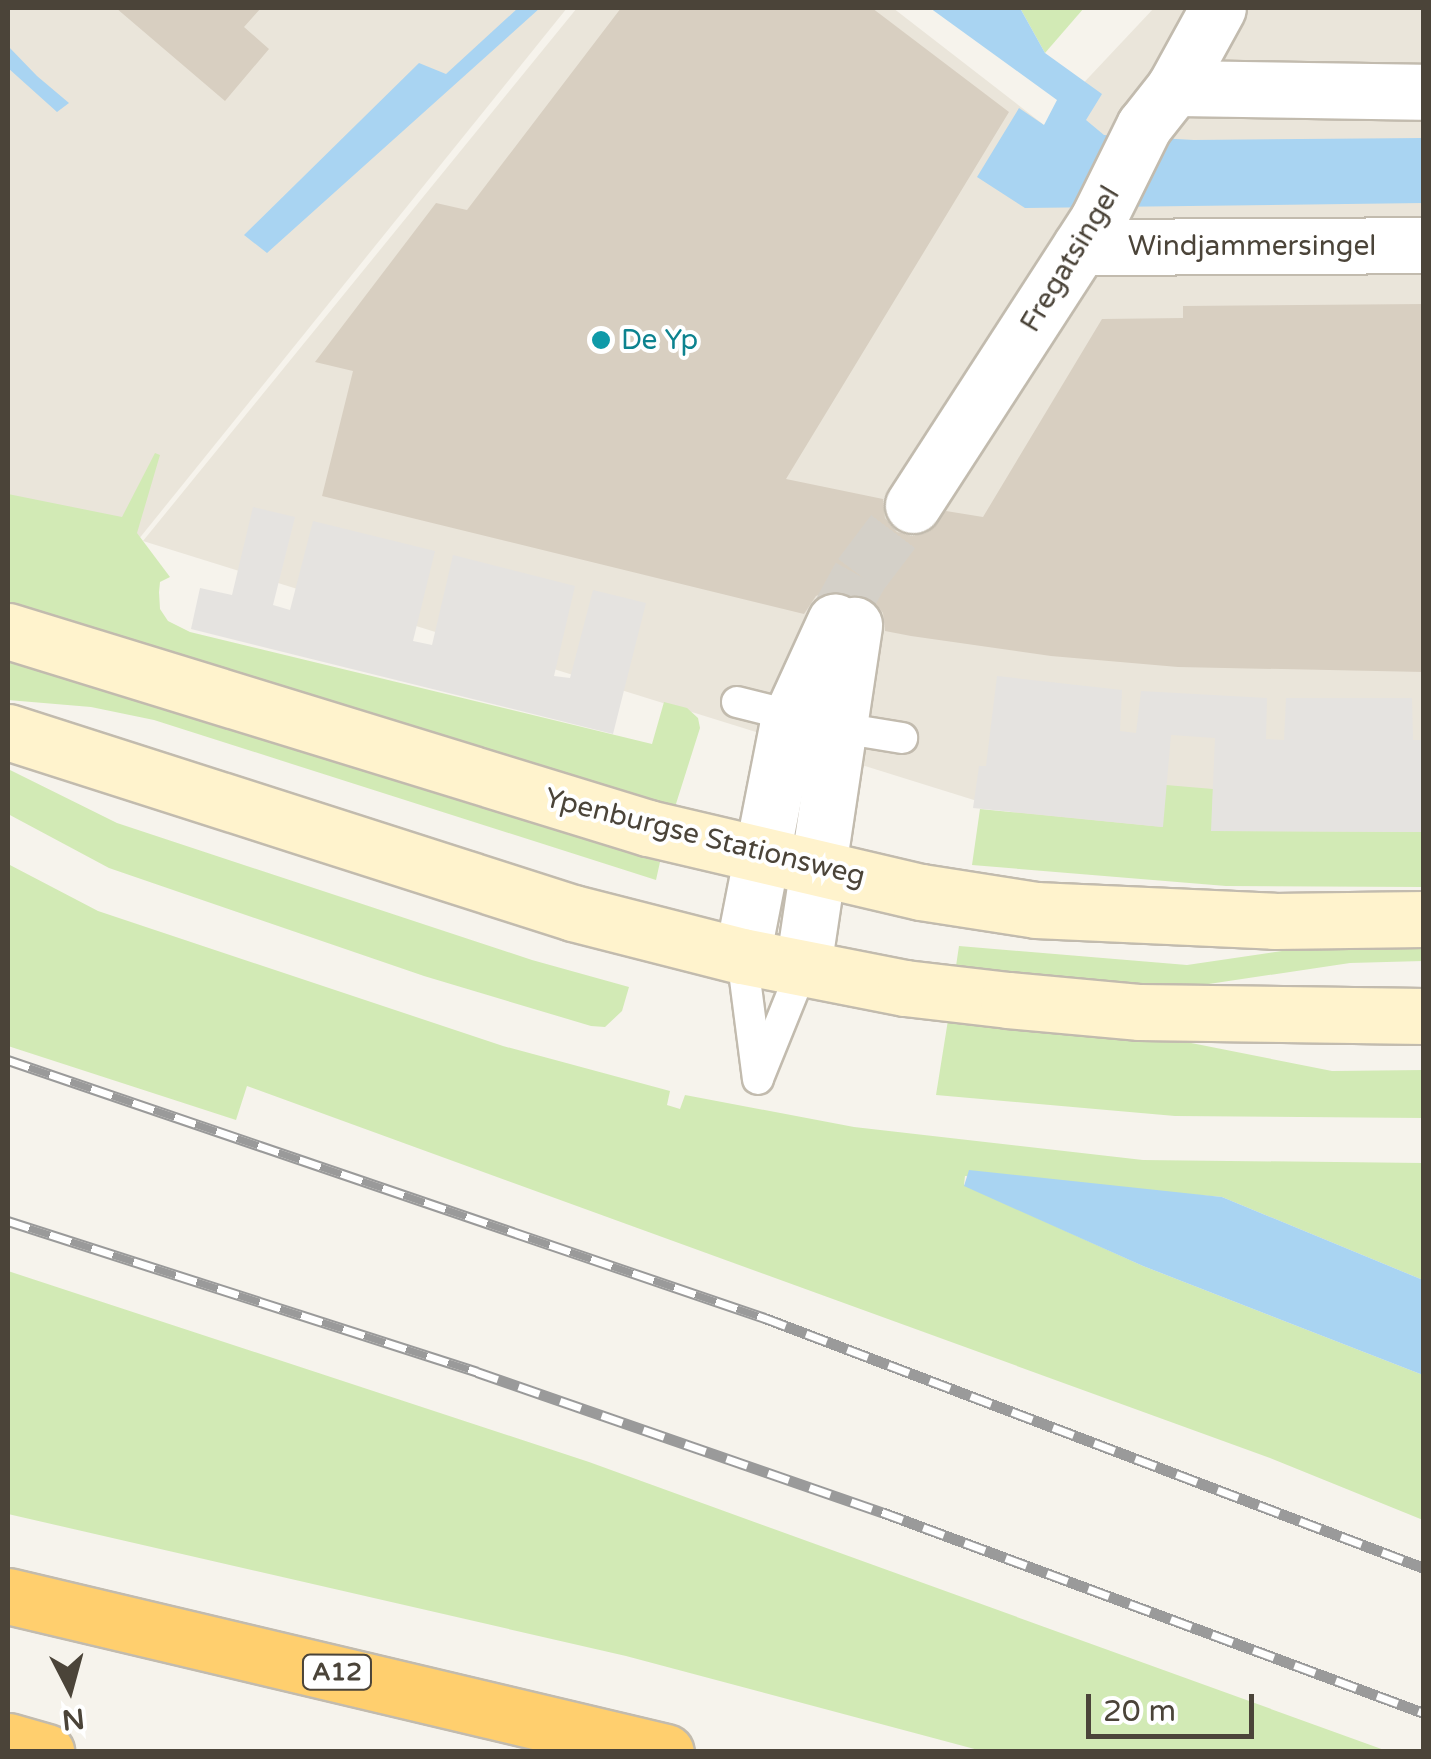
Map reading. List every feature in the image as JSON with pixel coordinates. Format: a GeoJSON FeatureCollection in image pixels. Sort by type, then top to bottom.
{"type":"FeatureCollection","features":[{"type":"Feature","properties":{"kind":"highway","name":"A12"},"geometry":{"type":"LineString","coordinates":[[8,1596],[666,1752]]}},
{"type":"Feature","properties":{"kind":"highway"},"geometry":{"type":"LineString","coordinates":[[8,1741],[46,1752]]}},
{"type":"Feature","properties":{"kind":"main road","name":"Ypenburgse Stationsweg"},"geometry":{"type":"LineString","coordinates":[[8,631],[648,828],[921,892],[1036,910],[1274,921],[1424,919]]}},
{"type":"Feature","properties":{"kind":"main road"},"geometry":{"type":"LineString","coordinates":[[8,732],[573,914],[742,956],[929,991],[1140,1012],[1424,1016]]}},
{"type":"Feature","properties":{"kind":"street","name":"Fregatsingel"},"geometry":{"type":"LineString","coordinates":[[913,505],[1089,233],[1218,8]]}},
{"type":"Feature","properties":{"kind":"street"},"geometry":{"type":"LineString","coordinates":[[1159,107],[1424,92]]}},
{"type":"Feature","properties":{"kind":"street","name":"Windjammersingel"},"geometry":{"type":"LineString","coordinates":[[1089,233],[1424,245]]}},
{"type":"Feature","properties":{"kind":"street"},"geometry":{"type":"LineString","coordinates":[[742,956],[762,855],[816,722],[845,623]]}},
{"type":"Feature","properties":{"kind":"street"},"geometry":{"type":"LineString","coordinates":[[803,966],[821,867],[816,722]]}},
{"type":"Feature","properties":{"kind":"lane"},"geometry":{"type":"LineString","coordinates":[[737,702],[902,738]]}},
{"type":"Feature","properties":{"kind":"lane"},"geometry":{"type":"LineString","coordinates":[[742,956],[758,1078],[803,966]]}},
{"type":"Feature","properties":{"kind":"shaded area"},"geometry":{"type":"Polygon","coordinates":[[[8,8],[567,8],[84,607],[8,562],[8,8]]]}},
{"type":"Feature","properties":{"kind":"shaded area"},"geometry":{"type":"Polygon","coordinates":[[[577,8],[893,8],[1044,125],[1154,8],[1423,8],[1423,832],[1080,833],[143,541],[577,8]]]}},
{"type":"Feature","properties":{"kind":"shaded area"},"geometry":{"type":"Polygon","coordinates":[[[253,507],[295,517],[273,605],[290,610],[313,521],[435,551],[413,641],[432,645],[453,555],[575,586],[554,676],[570,678],[593,590],[646,603],[613,734],[191,629],[200,588],[232,595],[253,507]]]}},
{"type":"Feature","properties":{"kind":"shaded area"},"geometry":{"type":"Polygon","coordinates":[[[997,676],[1122,690],[1120,731],[1136,733],[1141,691],[1267,698],[1266,739],[1284,740],[1286,698],[1412,698],[1413,740],[1423,740],[1423,832],[1211,831],[1215,738],[1171,735],[1163,827],[973,808],[979,766],[986,766],[997,676]]]}},
{"type":"Feature","properties":{"kind":"green space"},"geometry":{"type":"Polygon","coordinates":[[[1020,8],[1084,8],[1045,53],[1020,8]]]}},
{"type":"Feature","properties":{"kind":"green space"},"geometry":{"type":"Polygon","coordinates":[[[155,453],[160,455],[137,533],[170,577],[160,582],[159,592],[160,609],[168,621],[190,632],[652,744],[664,702],[687,708],[698,718],[700,728],[675,807],[8,602],[8,494],[122,517],[155,453]]]}},
{"type":"Feature","properties":{"kind":"green space"},"geometry":{"type":"Polygon","coordinates":[[[8,658],[660,862],[656,880],[154,720],[91,707],[8,700],[8,658]]]}},
{"type":"Feature","properties":{"kind":"green space"},"geometry":{"type":"Polygon","coordinates":[[[8,769],[117,823],[532,960],[629,987],[622,1011],[605,1027],[591,1026],[424,976],[109,868],[8,814],[8,769]]]}},
{"type":"Feature","properties":{"kind":"green space"},"geometry":{"type":"Polygon","coordinates":[[[1166,785],[1213,789],[1212,831],[1423,832],[1423,887],[1226,886],[972,865],[980,809],[1162,827],[1166,785]]]}},
{"type":"Feature","properties":{"kind":"green space"},"geometry":{"type":"Polygon","coordinates":[[[8,864],[98,911],[503,1046],[670,1091],[667,1105],[680,1109],[685,1095],[854,1127],[1143,1160],[1423,1163],[1423,1280],[1222,1197],[965,1176],[964,1185],[1143,1266],[1423,1375],[1423,1520],[1270,1458],[247,1086],[236,1120],[8,1046],[8,864]]]}},
{"type":"Feature","properties":{"kind":"green space"},"geometry":{"type":"Polygon","coordinates":[[[1423,941],[1423,961],[1350,963],[1202,985],[1098,982],[956,966],[959,946],[1187,965],[1343,942],[1423,941]]]}},
{"type":"Feature","properties":{"kind":"green space"},"geometry":{"type":"Polygon","coordinates":[[[948,1020],[1181,1041],[1332,1071],[1423,1070],[1423,1118],[1175,1116],[936,1095],[948,1020]]]}},
{"type":"Feature","properties":{"kind":"green space"},"geometry":{"type":"Polygon","coordinates":[[[8,1271],[589,1462],[1387,1751],[982,1751],[626,1656],[8,1514],[8,1271]]]}},
{"type":"Feature","properties":{"kind":"water"},"geometry":{"type":"Polygon","coordinates":[[[518,8],[540,8],[267,253],[244,235],[419,63],[446,74],[518,8]]]}},
{"type":"Feature","properties":{"kind":"water"},"geometry":{"type":"Polygon","coordinates":[[[930,8],[1020,8],[1045,53],[1102,94],[1086,120],[1104,135],[1194,140],[1423,138],[1423,203],[1025,208],[977,177],[1019,108],[1044,125],[1057,100],[930,8]]]}},
{"type":"Feature","properties":{"kind":"water"},"geometry":{"type":"Polygon","coordinates":[[[8,46],[69,103],[57,112],[8,68],[8,46]]]}},
{"type":"Feature","properties":{"kind":"water"},"geometry":{"type":"Polygon","coordinates":[[[969,1170],[1222,1197],[1423,1280],[1423,1375],[1143,1266],[964,1186],[969,1170]]]}},
{"type":"Feature","properties":{"kind":"building"},"geometry":{"type":"Polygon","coordinates":[[[116,8],[261,8],[244,27],[269,49],[225,101],[116,8]]]}},
{"type":"Feature","properties":{"kind":"building","name":"De Yp"},"geometry":{"type":"Polygon","coordinates":[[[621,8],[872,8],[1009,112],[786,479],[883,499],[885,518],[897,532],[912,536],[926,533],[946,511],[983,517],[1102,319],[1183,318],[1183,306],[1424,304],[1424,672],[1178,667],[1051,656],[911,636],[885,631],[883,613],[873,600],[860,594],[831,590],[816,596],[804,614],[322,496],[353,371],[315,362],[436,203],[467,210],[621,8]]]}},
{"type":"Feature","properties":{"kind":"tunnel"},"geometry":{"type":"LineString","coordinates":[[835,621],[860,575],[913,505]]}},
{"type":"Feature","properties":{"kind":"railway"},"geometry":{"type":"LineString","coordinates":[[8,1060],[765,1318],[1424,1568]]}},
{"type":"Feature","properties":{"kind":"railway"},"geometry":{"type":"LineString","coordinates":[[8,1221],[477,1372],[882,1512],[1424,1713]]}},
{"type":"Feature","properties":{"kind":"place","name":"De Yp"},"geometry":{"type":"Point","coordinates":[601,340]}}]}
